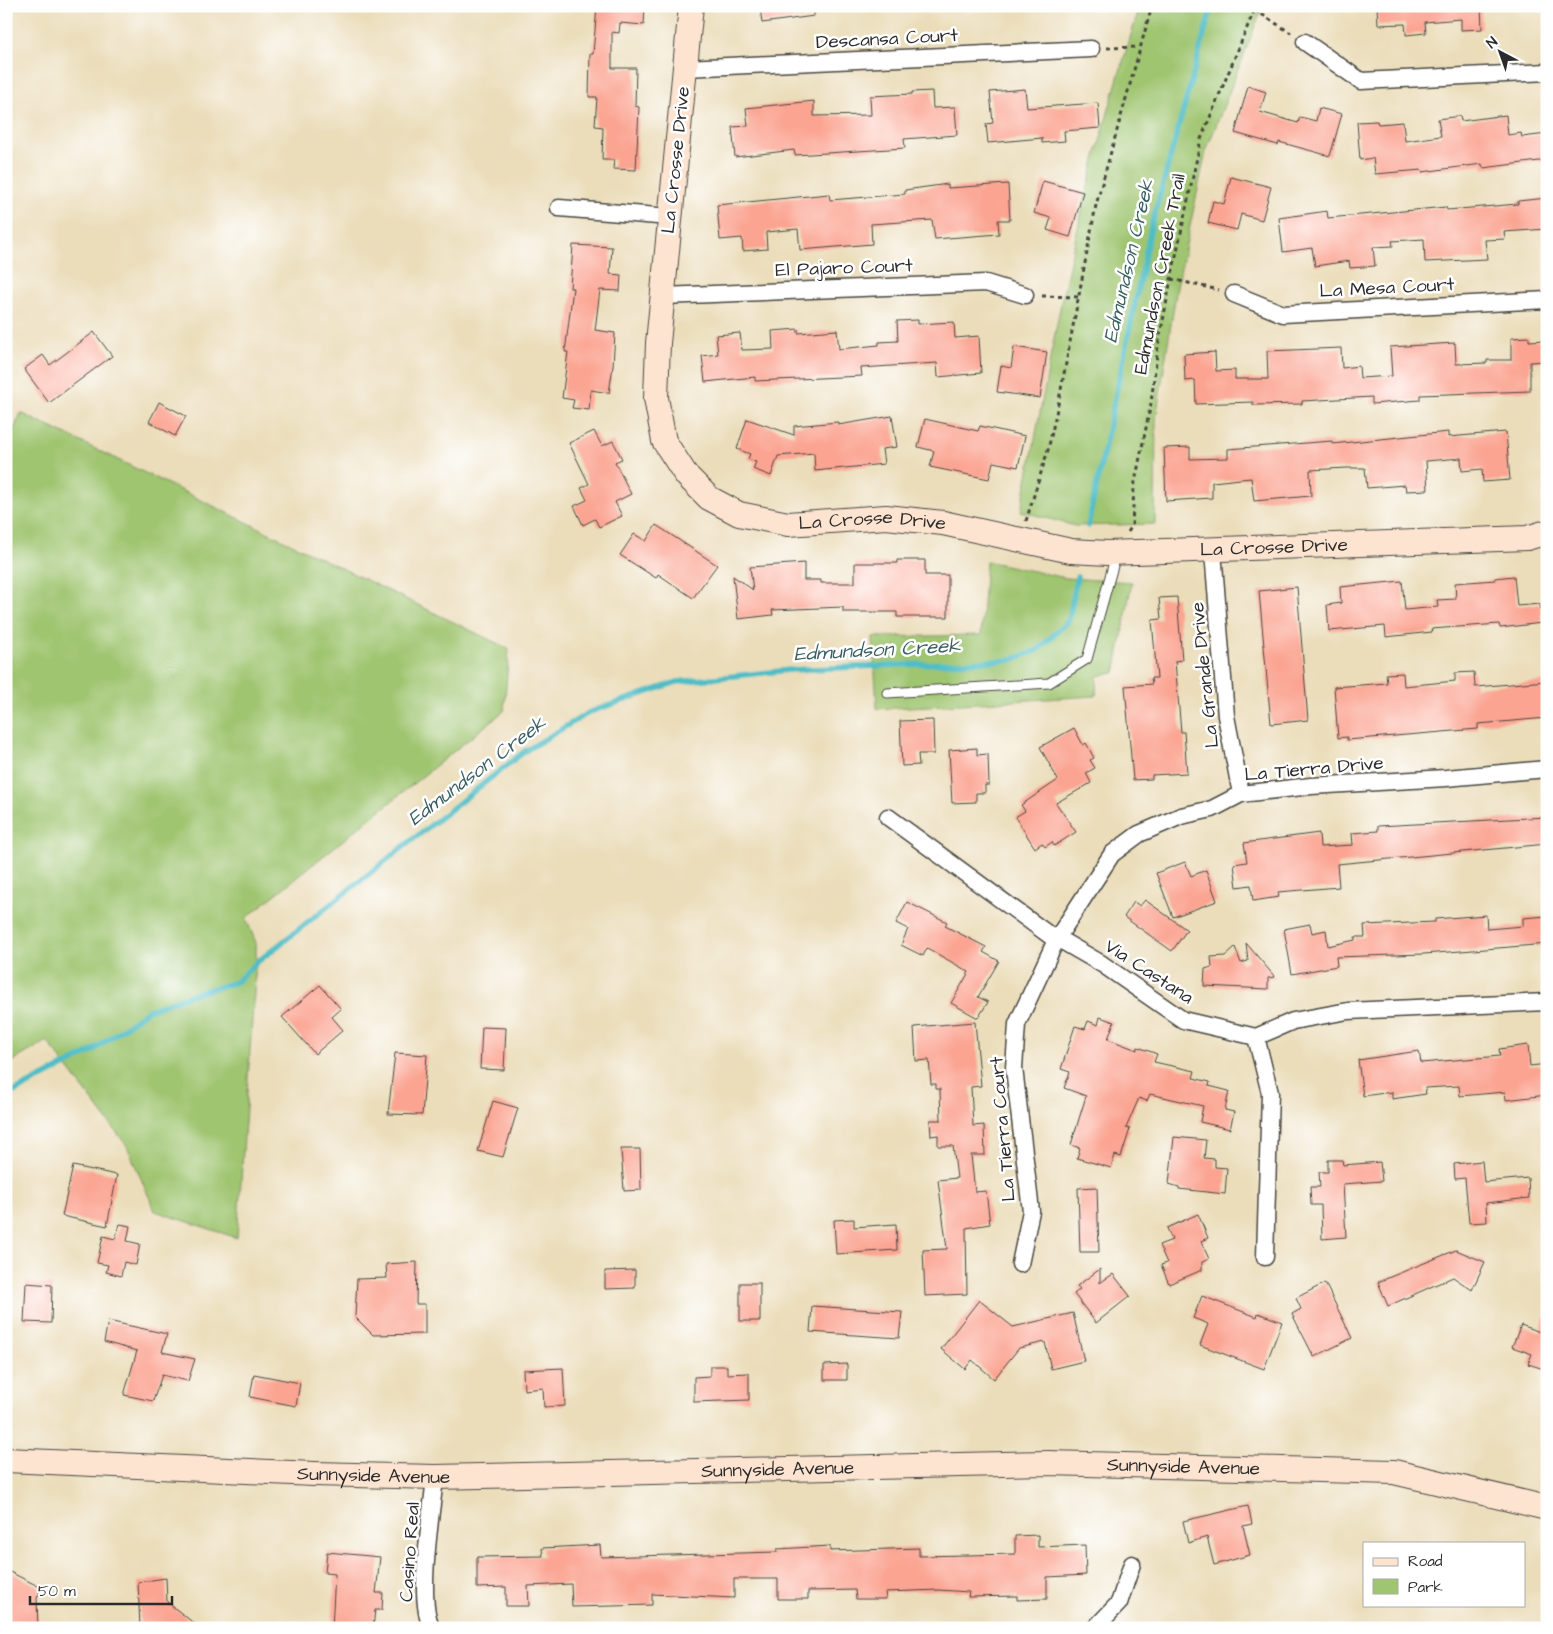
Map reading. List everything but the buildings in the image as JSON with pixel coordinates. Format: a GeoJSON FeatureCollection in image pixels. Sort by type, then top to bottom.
{"type":"FeatureCollection","features":[{"type":"Feature","properties":{"kind":"street","name":"La Crosse Drive"},"geometry":{"type":"LineString","coordinates":[[690,6],[663,296],[656,398],[664,441],[686,476],[709,498],[739,514],[788,524],[886,517],[944,523],[1071,551],[1214,551],[1527,538],[1547,532]]}},
{"type":"Feature","properties":{"kind":"street"},"geometry":{"type":"LineString","coordinates":[[1304,42],[1361,81],[1547,72]]}},
{"type":"Feature","properties":{"kind":"street","name":"Descansa Court"},"geometry":{"type":"LineString","coordinates":[[685,68],[1091,49]]}},
{"type":"Feature","properties":{"kind":"street"},"geometry":{"type":"LineString","coordinates":[[559,208],[670,217]]}},
{"type":"Feature","properties":{"kind":"street","name":"El Pajaro Court"},"geometry":{"type":"LineString","coordinates":[[663,296],[986,283],[1025,295]]}},
{"type":"Feature","properties":{"kind":"street","name":"La Mesa Court"},"geometry":{"type":"LineString","coordinates":[[1234,294],[1283,314],[1547,300]]}},
{"type":"Feature","properties":{"kind":"street","name":"La Grande Drive"},"geometry":{"type":"LineString","coordinates":[[1214,551],[1226,716],[1241,794]]}},
{"type":"Feature","properties":{"kind":"street","name":"La Tierra Drive"},"geometry":{"type":"LineString","coordinates":[[1056,939],[1112,854],[1140,834],[1180,816],[1212,809],[1241,794],[1311,786],[1446,778],[1547,769]]}},
{"type":"Feature","properties":{"kind":"street","name":"Via Castana"},"geometry":{"type":"LineString","coordinates":[[888,817],[1056,939],[1102,964],[1183,1020],[1256,1037]]}},
{"type":"Feature","properties":{"kind":"street","name":"La Tierra Court"},"geometry":{"type":"LineString","coordinates":[[1020,1264],[1031,1211],[1014,1068],[1017,1024],[1056,939]]}},
{"type":"Feature","properties":{"kind":"street"},"geometry":{"type":"LineString","coordinates":[[1265,1257],[1270,1093],[1256,1037],[1293,1021],[1348,1011],[1547,1002]]}},
{"type":"Feature","properties":{"kind":"street","name":"Sunnyside Avenue"},"geometry":{"type":"LineString","coordinates":[[6,1460],[435,1478],[1048,1463],[1394,1472],[1547,1508]]}},
{"type":"Feature","properties":{"kind":"street","name":"Casino Real"},"geometry":{"type":"LineString","coordinates":[[432,1628],[426,1610],[426,1573],[435,1478]]}},
{"type":"Feature","properties":{"kind":"street"},"geometry":{"type":"LineString","coordinates":[[1096,1628],[1119,1603],[1132,1564]]}},
{"type":"Feature","properties":{"kind":"lane"},"geometry":{"type":"LineString","coordinates":[[887,693],[1049,683],[1088,659],[1117,552]]}},
{"type":"Feature","properties":{"kind":"path"},"geometry":{"type":"LineString","coordinates":[[1019,541],[1048,450],[1096,205],[1152,6]]}},
{"type":"Feature","properties":{"kind":"path"},"geometry":{"type":"LineString","coordinates":[[1255,8],[1304,42]]}},
{"type":"Feature","properties":{"kind":"path","name":"Edmundson Creek Trail"},"geometry":{"type":"LineString","coordinates":[[1117,552],[1132,526],[1134,487],[1151,403],[1171,279],[1201,139],[1255,8]]}},
{"type":"Feature","properties":{"kind":"path"},"geometry":{"type":"LineString","coordinates":[[1091,49],[1139,47]]}},
{"type":"Feature","properties":{"kind":"path"},"geometry":{"type":"LineString","coordinates":[[1171,279],[1234,294]]}},
{"type":"Feature","properties":{"kind":"path"},"geometry":{"type":"LineString","coordinates":[[1025,295],[1079,297]]}},
{"type":"Feature","properties":{"kind":"green space"},"geometry":{"type":"Polygon","coordinates":[[[1140,6],[1263,6],[1206,151],[1177,287],[1156,418],[1155,524],[1075,526],[1021,511],[1061,303],[1078,228],[1107,116],[1140,6]]]}},
{"type":"Feature","properties":{"kind":"green space"},"geometry":{"type":"Polygon","coordinates":[[[21,413],[509,649],[504,711],[246,918],[256,943],[256,963],[237,1238],[155,1211],[127,1146],[47,1041],[6,1065],[6,447],[21,413]]]}},
{"type":"Feature","properties":{"kind":"green space"},"geometry":{"type":"Polygon","coordinates":[[[986,561],[1066,578],[1132,582],[1115,673],[1097,676],[1096,696],[877,709],[873,637],[981,635],[986,561]]]}},
{"type":"Feature","properties":{"kind":"waterway","name":"Edmundson Creek"},"geometry":{"type":"LineString","coordinates":[[1088,526],[1151,227],[1212,6]]}},
{"type":"Feature","properties":{"kind":"waterway","name":"Edmundson Creek"},"geometry":{"type":"LineString","coordinates":[[6,1096],[91,1052],[148,1010],[193,994],[236,982],[256,963],[525,751],[590,712],[677,682],[789,670],[1011,660],[1038,650],[1069,620],[1077,577]]}}]}
